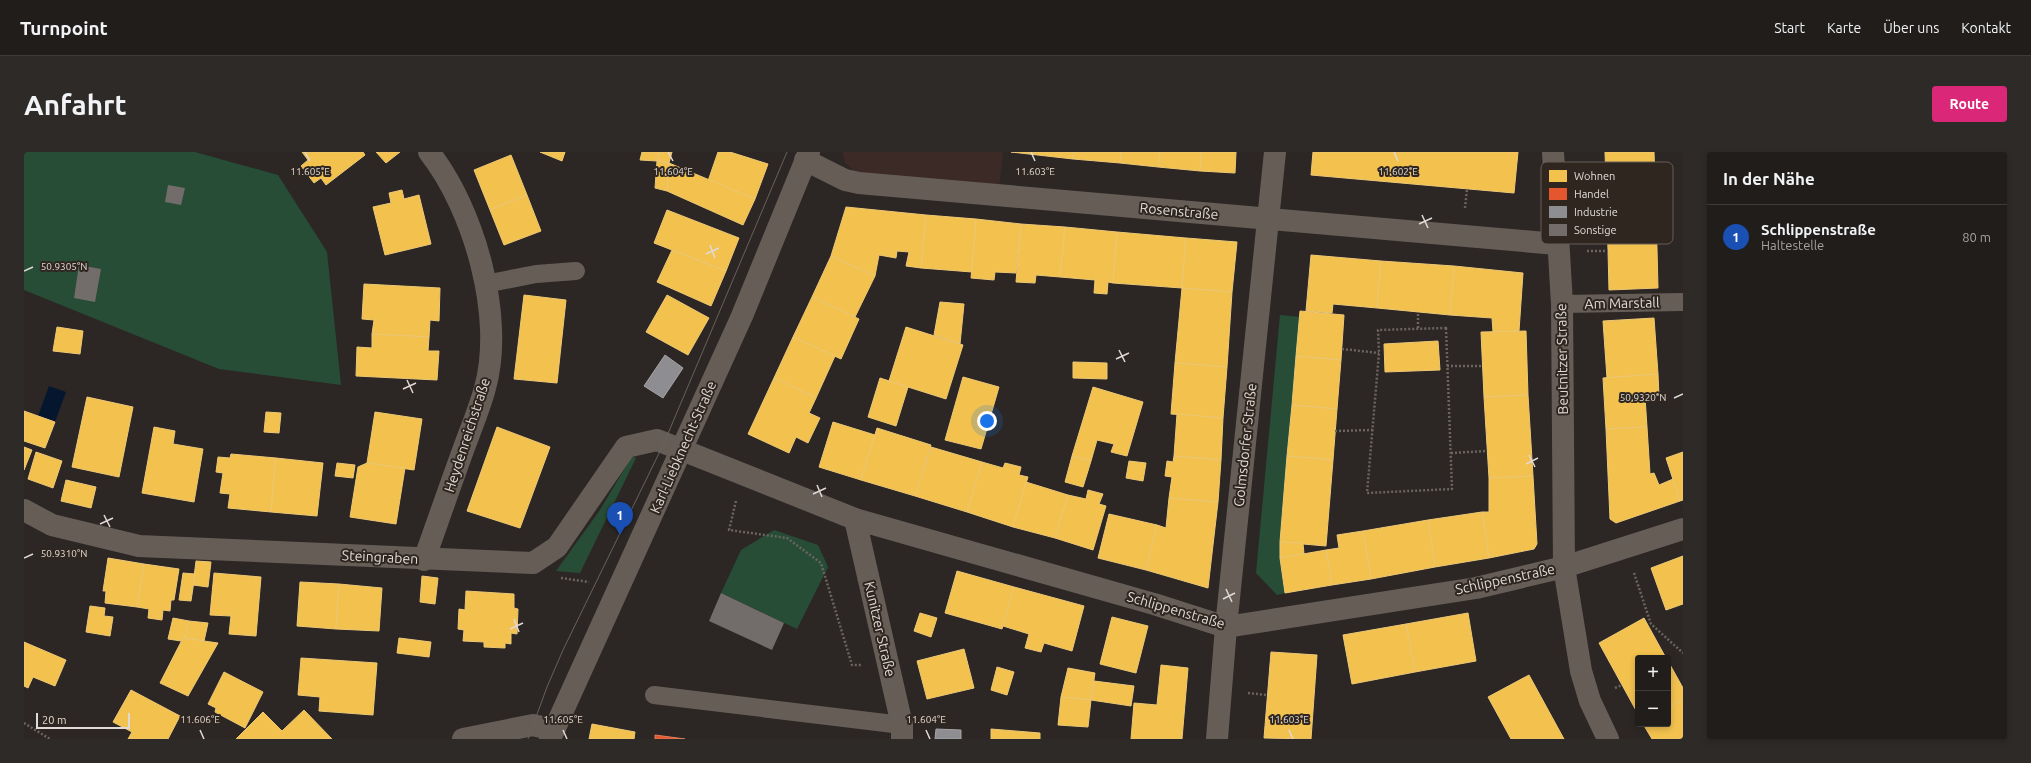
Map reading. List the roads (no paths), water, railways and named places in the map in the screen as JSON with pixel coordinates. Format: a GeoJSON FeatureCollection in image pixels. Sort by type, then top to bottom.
{"type":"FeatureCollection","features":[{"type":"Feature","properties":{"kind":"street","name":"Heydenreichstraße"},"geometry":{"type":"LineString","coordinates":[[424,560],[486,387],[492,343],[489,306],[477,250],[460,201],[439,164],[429,152]]}},
{"type":"Feature","properties":{"kind":"street","name":"Golmsdorfer Straße"},"geometry":{"type":"LineString","coordinates":[[1216,739],[1226,627],[1275,152]]}},
{"type":"Feature","properties":{"kind":"street","name":"Beutnitzer Straße"},"geometry":{"type":"LineString","coordinates":[[1553,152],[1554,162]]}},
{"type":"Feature","properties":{"kind":"street","name":"Rosenstraße"},"geometry":{"type":"LineString","coordinates":[[807,156],[846,180],[859,183],[1541,243]]}},
{"type":"Feature","properties":{"kind":"street","name":"Karl-Liebknecht-Straße"},"geometry":{"type":"LineString","coordinates":[[552,734],[742,316],[807,156]]}},
{"type":"Feature","properties":{"kind":"street","name":"Beutnitzer Straße"},"geometry":{"type":"LineString","coordinates":[[1558,244],[1562,304],[1564,567],[1581,671],[1590,701],[1608,739]]}},
{"type":"Feature","properties":{"kind":"street","name":"Steingraben"},"geometry":{"type":"LineString","coordinates":[[24,510],[52,524],[140,546],[424,560],[533,563],[556,547],[626,447],[657,440],[681,450]]}},
{"type":"Feature","properties":{"kind":"street","name":"Schlippenstraße"},"geometry":{"type":"LineString","coordinates":[[681,450],[855,519],[1154,604],[1226,627],[1476,588],[1564,567],[1683,529]]}},
{"type":"Feature","properties":{"kind":"street","name":"Kunitzer Straße"},"geometry":{"type":"LineString","coordinates":[[855,519],[902,732]]}},
{"type":"Feature","properties":{"kind":"street"},"geometry":{"type":"LineString","coordinates":[[463,739],[533,725],[552,734]]}},
{"type":"Feature","properties":{"kind":"lane"},"geometry":{"type":"LineString","coordinates":[[485,284],[536,274],[576,271]]}},
{"type":"Feature","properties":{"kind":"lane","name":"Am Marstall"},"geometry":{"type":"LineString","coordinates":[[1562,304],[1683,302]]}},
{"type":"Feature","properties":{"kind":"lane"},"geometry":{"type":"LineString","coordinates":[[654,696],[902,732]]}},
{"type":"Feature","properties":{"kind":"water"},"geometry":{"type":"Polygon","coordinates":[[[49,386],[66,392],[55,422],[38,416],[49,386]]]}},
{"type":"Feature","properties":{"kind":"tram line"},"geometry":{"type":"LineString","coordinates":[[528,739],[547,687],[563,650],[664,443],[787,152]]}},
{"type":"Feature","properties":{"kind":"place","name":"Schlippenstraße"},"geometry":{"type":"Point","coordinates":[620,535]}}]}
